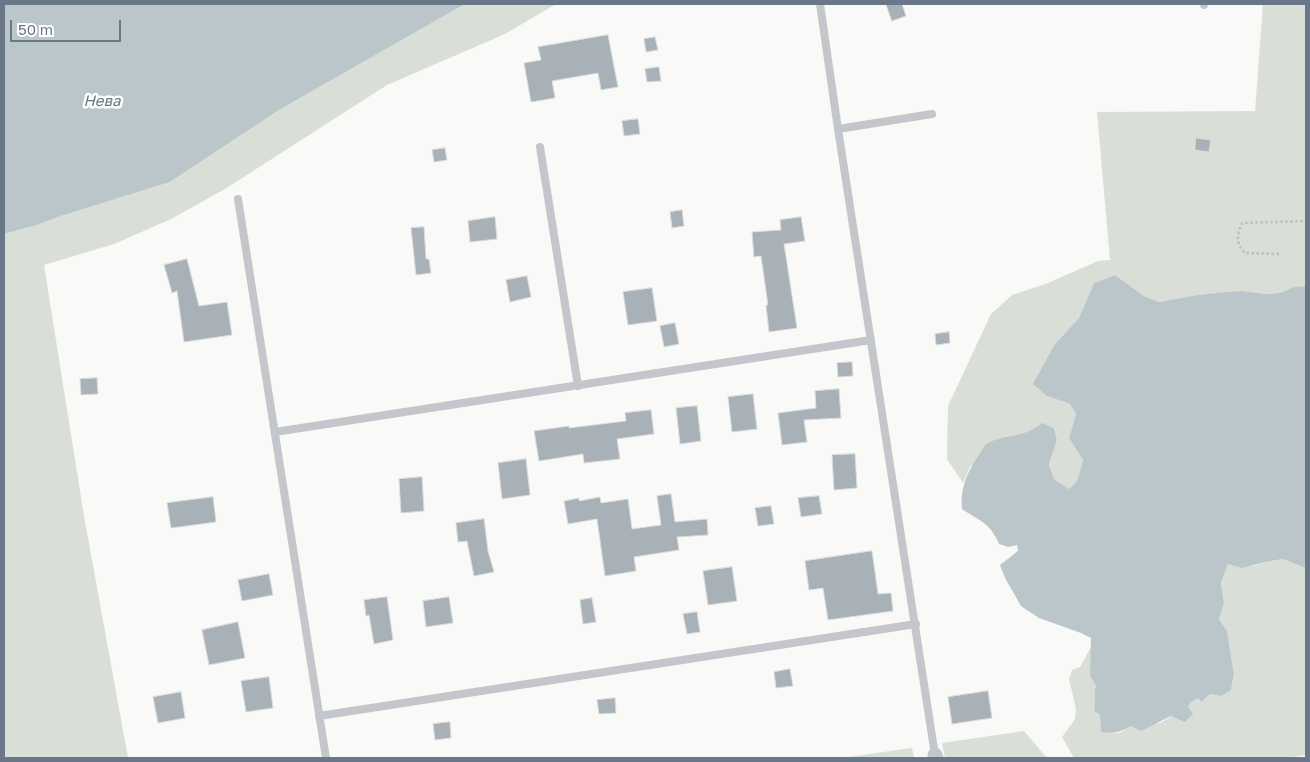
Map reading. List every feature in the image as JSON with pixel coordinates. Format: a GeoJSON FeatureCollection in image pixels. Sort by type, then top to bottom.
{"type":"FeatureCollection","features":[{"type":"Feature","properties":{"kind":"lane"},"geometry":{"type":"LineString","coordinates":[[823,5],[838,129],[936,757]]}},
{"type":"Feature","properties":{"kind":"lane"},"geometry":{"type":"LineString","coordinates":[[838,129],[932,114]]}},
{"type":"Feature","properties":{"kind":"lane"},"geometry":{"type":"LineString","coordinates":[[540,147],[578,386]]}},
{"type":"Feature","properties":{"kind":"lane"},"geometry":{"type":"LineString","coordinates":[[238,199],[326,758]]}},
{"type":"Feature","properties":{"kind":"lane"},"geometry":{"type":"LineString","coordinates":[[275,432],[871,340]]}},
{"type":"Feature","properties":{"kind":"lane"},"geometry":{"type":"LineString","coordinates":[[319,716],[916,624]]}},
{"type":"Feature","properties":{"kind":"path"},"geometry":{"type":"LineString","coordinates":[[1278,254],[1245,253],[1239,247],[1237,234],[1242,223],[1306,221]]}},
{"type":"Feature","properties":{"kind":"shaded area"},"geometry":{"type":"Polygon","coordinates":[[[465,4],[556,4],[505,34],[387,85],[225,189],[171,219],[114,244],[44,265],[84,516],[128,758],[4,758],[4,234],[170,182],[279,110],[465,4]]]}},
{"type":"Feature","properties":{"kind":"shaded area"},"geometry":{"type":"Polygon","coordinates":[[[1263,4],[1306,4],[1306,286],[1294,287],[1280,293],[1266,294],[1243,291],[1197,295],[1159,302],[1144,296],[1115,275],[1094,283],[1079,318],[1055,344],[1047,396],[1070,404],[1076,414],[1069,438],[1083,460],[1077,481],[1069,489],[1054,479],[1049,463],[1057,440],[1054,428],[1021,435],[970,467],[963,483],[947,459],[948,406],[991,314],[1012,295],[1048,283],[1098,261],[1110,260],[1097,112],[1255,111],[1263,4]]]}},
{"type":"Feature","properties":{"kind":"shaded area"},"geometry":{"type":"Polygon","coordinates":[[[1283,559],[1306,567],[1306,755],[1286,758],[1074,758],[1062,737],[1075,719],[1076,709],[1069,679],[1072,670],[1080,667],[1092,645],[1090,676],[1096,686],[1094,711],[1100,715],[1108,733],[1119,733],[1131,726],[1160,723],[1188,707],[1198,697],[1231,690],[1234,674],[1227,631],[1219,619],[1224,603],[1221,583],[1228,564],[1253,566],[1283,559]]]}},
{"type":"Feature","properties":{"kind":"shaded area"},"geometry":{"type":"Polygon","coordinates":[[[1024,731],[1047,758],[945,758],[942,743],[1024,731]]]}},
{"type":"Feature","properties":{"kind":"shaded area"},"geometry":{"type":"Polygon","coordinates":[[[912,748],[914,758],[841,758],[912,748]]]}},
{"type":"Feature","properties":{"kind":"water","name":"Нева"},"geometry":{"type":"Polygon","coordinates":[[[4,4],[465,4],[279,110],[170,182],[4,234],[4,4]]]}},
{"type":"Feature","properties":{"kind":"water"},"geometry":{"type":"Polygon","coordinates":[[[1115,275],[1144,296],[1159,302],[1226,292],[1280,293],[1294,287],[1306,286],[1306,567],[1283,559],[1242,568],[1228,564],[1221,583],[1224,603],[1219,619],[1227,631],[1234,674],[1231,690],[1221,696],[1210,694],[1202,702],[1198,698],[1191,702],[1188,707],[1193,714],[1185,722],[1171,716],[1141,731],[1131,726],[1110,733],[1101,732],[1100,715],[1094,711],[1096,686],[1090,676],[1091,638],[1039,618],[1021,606],[1000,565],[1018,551],[1017,545],[1008,547],[999,544],[988,526],[962,509],[962,494],[968,474],[987,444],[1002,438],[1022,434],[1042,423],[1054,428],[1057,440],[1049,464],[1054,479],[1069,489],[1077,481],[1083,460],[1069,438],[1076,414],[1070,404],[1047,396],[1033,384],[1055,344],[1079,318],[1094,283],[1115,275]]]}},
{"type":"Feature","properties":{"kind":"building"},"geometry":{"type":"Polygon","coordinates":[[[886,4],[902,4],[906,16],[892,21],[886,4]]]}},
{"type":"Feature","properties":{"kind":"building"},"geometry":{"type":"Polygon","coordinates":[[[608,35],[618,87],[601,90],[598,73],[552,81],[555,98],[531,102],[524,63],[541,60],[538,47],[608,35]]]}},
{"type":"Feature","properties":{"kind":"building"},"geometry":{"type":"Polygon","coordinates":[[[655,37],[658,50],[646,52],[644,39],[655,37]]]}},
{"type":"Feature","properties":{"kind":"building"},"geometry":{"type":"Polygon","coordinates":[[[659,67],[661,81],[647,82],[645,69],[659,67]]]}},
{"type":"Feature","properties":{"kind":"building"},"geometry":{"type":"Polygon","coordinates":[[[638,119],[640,134],[624,136],[622,121],[638,119]]]}},
{"type":"Feature","properties":{"kind":"building"},"geometry":{"type":"Polygon","coordinates":[[[1196,138],[1211,140],[1209,152],[1195,150],[1196,138]]]}},
{"type":"Feature","properties":{"kind":"building"},"geometry":{"type":"Polygon","coordinates":[[[445,148],[447,160],[434,162],[432,150],[445,148]]]}},
{"type":"Feature","properties":{"kind":"building"},"geometry":{"type":"Polygon","coordinates":[[[682,210],[684,226],[672,228],[670,212],[682,210]]]}},
{"type":"Feature","properties":{"kind":"building"},"geometry":{"type":"Polygon","coordinates":[[[495,217],[497,239],[470,242],[468,221],[495,217]]]}},
{"type":"Feature","properties":{"kind":"building"},"geometry":{"type":"Polygon","coordinates":[[[801,217],[805,241],[784,244],[797,328],[769,332],[766,305],[768,305],[761,256],[754,257],[752,232],[781,230],[780,220],[801,217]]]}},
{"type":"Feature","properties":{"kind":"building"},"geometry":{"type":"Polygon","coordinates":[[[424,227],[426,259],[429,259],[431,273],[416,275],[411,228],[424,227]]]}},
{"type":"Feature","properties":{"kind":"building"},"geometry":{"type":"Polygon","coordinates":[[[187,259],[199,306],[227,302],[232,335],[184,342],[177,291],[172,293],[164,265],[187,259]]]}},
{"type":"Feature","properties":{"kind":"building"},"geometry":{"type":"Polygon","coordinates":[[[527,276],[531,297],[510,302],[506,280],[527,276]]]}},
{"type":"Feature","properties":{"kind":"building"},"geometry":{"type":"Polygon","coordinates":[[[652,288],[657,321],[628,325],[623,292],[652,288]]]}},
{"type":"Feature","properties":{"kind":"building"},"geometry":{"type":"Polygon","coordinates":[[[675,323],[679,344],[664,347],[660,326],[675,323]]]}},
{"type":"Feature","properties":{"kind":"building"},"geometry":{"type":"Polygon","coordinates":[[[949,332],[950,343],[936,345],[935,334],[949,332]]]}},
{"type":"Feature","properties":{"kind":"building"},"geometry":{"type":"Polygon","coordinates":[[[852,362],[853,376],[838,377],[837,363],[852,362]]]}},
{"type":"Feature","properties":{"kind":"building"},"geometry":{"type":"Polygon","coordinates":[[[97,378],[98,394],[81,395],[80,379],[97,378]]]}},
{"type":"Feature","properties":{"kind":"building"},"geometry":{"type":"Polygon","coordinates":[[[839,389],[841,418],[804,420],[807,442],[782,445],[778,413],[816,408],[815,391],[839,389]]]}},
{"type":"Feature","properties":{"kind":"building"},"geometry":{"type":"Polygon","coordinates":[[[753,394],[757,429],[732,432],[728,397],[753,394]]]}},
{"type":"Feature","properties":{"kind":"building"},"geometry":{"type":"Polygon","coordinates":[[[697,406],[701,441],[680,444],[676,408],[697,406]]]}},
{"type":"Feature","properties":{"kind":"building"},"geometry":{"type":"Polygon","coordinates":[[[651,410],[654,434],[617,439],[620,459],[584,463],[583,454],[539,461],[534,431],[626,421],[625,413],[651,410]]]}},
{"type":"Feature","properties":{"kind":"building"},"geometry":{"type":"Polygon","coordinates":[[[855,454],[857,488],[834,490],[832,455],[855,454]]]}},
{"type":"Feature","properties":{"kind":"building"},"geometry":{"type":"Polygon","coordinates":[[[526,459],[530,495],[502,499],[498,463],[526,459]]]}},
{"type":"Feature","properties":{"kind":"building"},"geometry":{"type":"Polygon","coordinates":[[[422,477],[424,511],[401,513],[399,479],[422,477]]]}},
{"type":"Feature","properties":{"kind":"building"},"geometry":{"type":"Polygon","coordinates":[[[671,494],[675,522],[707,519],[708,535],[677,537],[679,550],[634,557],[636,571],[605,576],[597,519],[568,524],[564,501],[579,498],[579,501],[600,497],[601,503],[628,499],[632,529],[661,525],[657,496],[671,494]]]}},
{"type":"Feature","properties":{"kind":"building"},"geometry":{"type":"Polygon","coordinates":[[[819,496],[822,514],[801,517],[798,498],[819,496]]]}},
{"type":"Feature","properties":{"kind":"building"},"geometry":{"type":"Polygon","coordinates":[[[213,497],[216,522],[171,528],[167,503],[213,497]]]}},
{"type":"Feature","properties":{"kind":"building"},"geometry":{"type":"Polygon","coordinates":[[[771,506],[774,524],[758,526],[755,508],[771,506]]]}},
{"type":"Feature","properties":{"kind":"building"},"geometry":{"type":"Polygon","coordinates":[[[484,519],[488,551],[494,572],[474,576],[467,541],[458,542],[456,523],[484,519]]]}},
{"type":"Feature","properties":{"kind":"building"},"geometry":{"type":"Polygon","coordinates":[[[872,551],[878,594],[891,593],[893,611],[828,620],[823,588],[809,590],[805,561],[872,551]]]}},
{"type":"Feature","properties":{"kind":"building"},"geometry":{"type":"Polygon","coordinates":[[[732,567],[737,601],[708,605],[703,571],[732,567]]]}},
{"type":"Feature","properties":{"kind":"building"},"geometry":{"type":"Polygon","coordinates":[[[269,574],[273,595],[242,601],[238,580],[269,574]]]}},
{"type":"Feature","properties":{"kind":"building"},"geometry":{"type":"Polygon","coordinates":[[[387,597],[393,640],[374,644],[369,615],[366,616],[364,600],[387,597]]]}},
{"type":"Feature","properties":{"kind":"building"},"geometry":{"type":"Polygon","coordinates":[[[449,597],[453,623],[426,627],[423,601],[449,597]]]}},
{"type":"Feature","properties":{"kind":"building"},"geometry":{"type":"Polygon","coordinates":[[[592,598],[596,622],[583,624],[580,600],[592,598]]]}},
{"type":"Feature","properties":{"kind":"building"},"geometry":{"type":"Polygon","coordinates":[[[697,612],[700,632],[687,634],[683,614],[697,612]]]}},
{"type":"Feature","properties":{"kind":"building"},"geometry":{"type":"Polygon","coordinates":[[[238,622],[245,658],[209,665],[202,630],[238,622]]]}},
{"type":"Feature","properties":{"kind":"building"},"geometry":{"type":"Polygon","coordinates":[[[790,669],[793,686],[776,688],[774,672],[790,669]]]}},
{"type":"Feature","properties":{"kind":"building"},"geometry":{"type":"Polygon","coordinates":[[[269,677],[273,708],[246,712],[241,681],[269,677]]]}},
{"type":"Feature","properties":{"kind":"building"},"geometry":{"type":"Polygon","coordinates":[[[988,691],[992,718],[952,724],[948,697],[988,691]]]}},
{"type":"Feature","properties":{"kind":"building"},"geometry":{"type":"Polygon","coordinates":[[[181,692],[185,718],[158,723],[153,697],[181,692]]]}},
{"type":"Feature","properties":{"kind":"building"},"geometry":{"type":"Polygon","coordinates":[[[615,698],[616,713],[599,714],[597,700],[615,698]]]}},
{"type":"Feature","properties":{"kind":"building"},"geometry":{"type":"Polygon","coordinates":[[[450,722],[451,738],[435,740],[433,724],[450,722]]]}}]}
